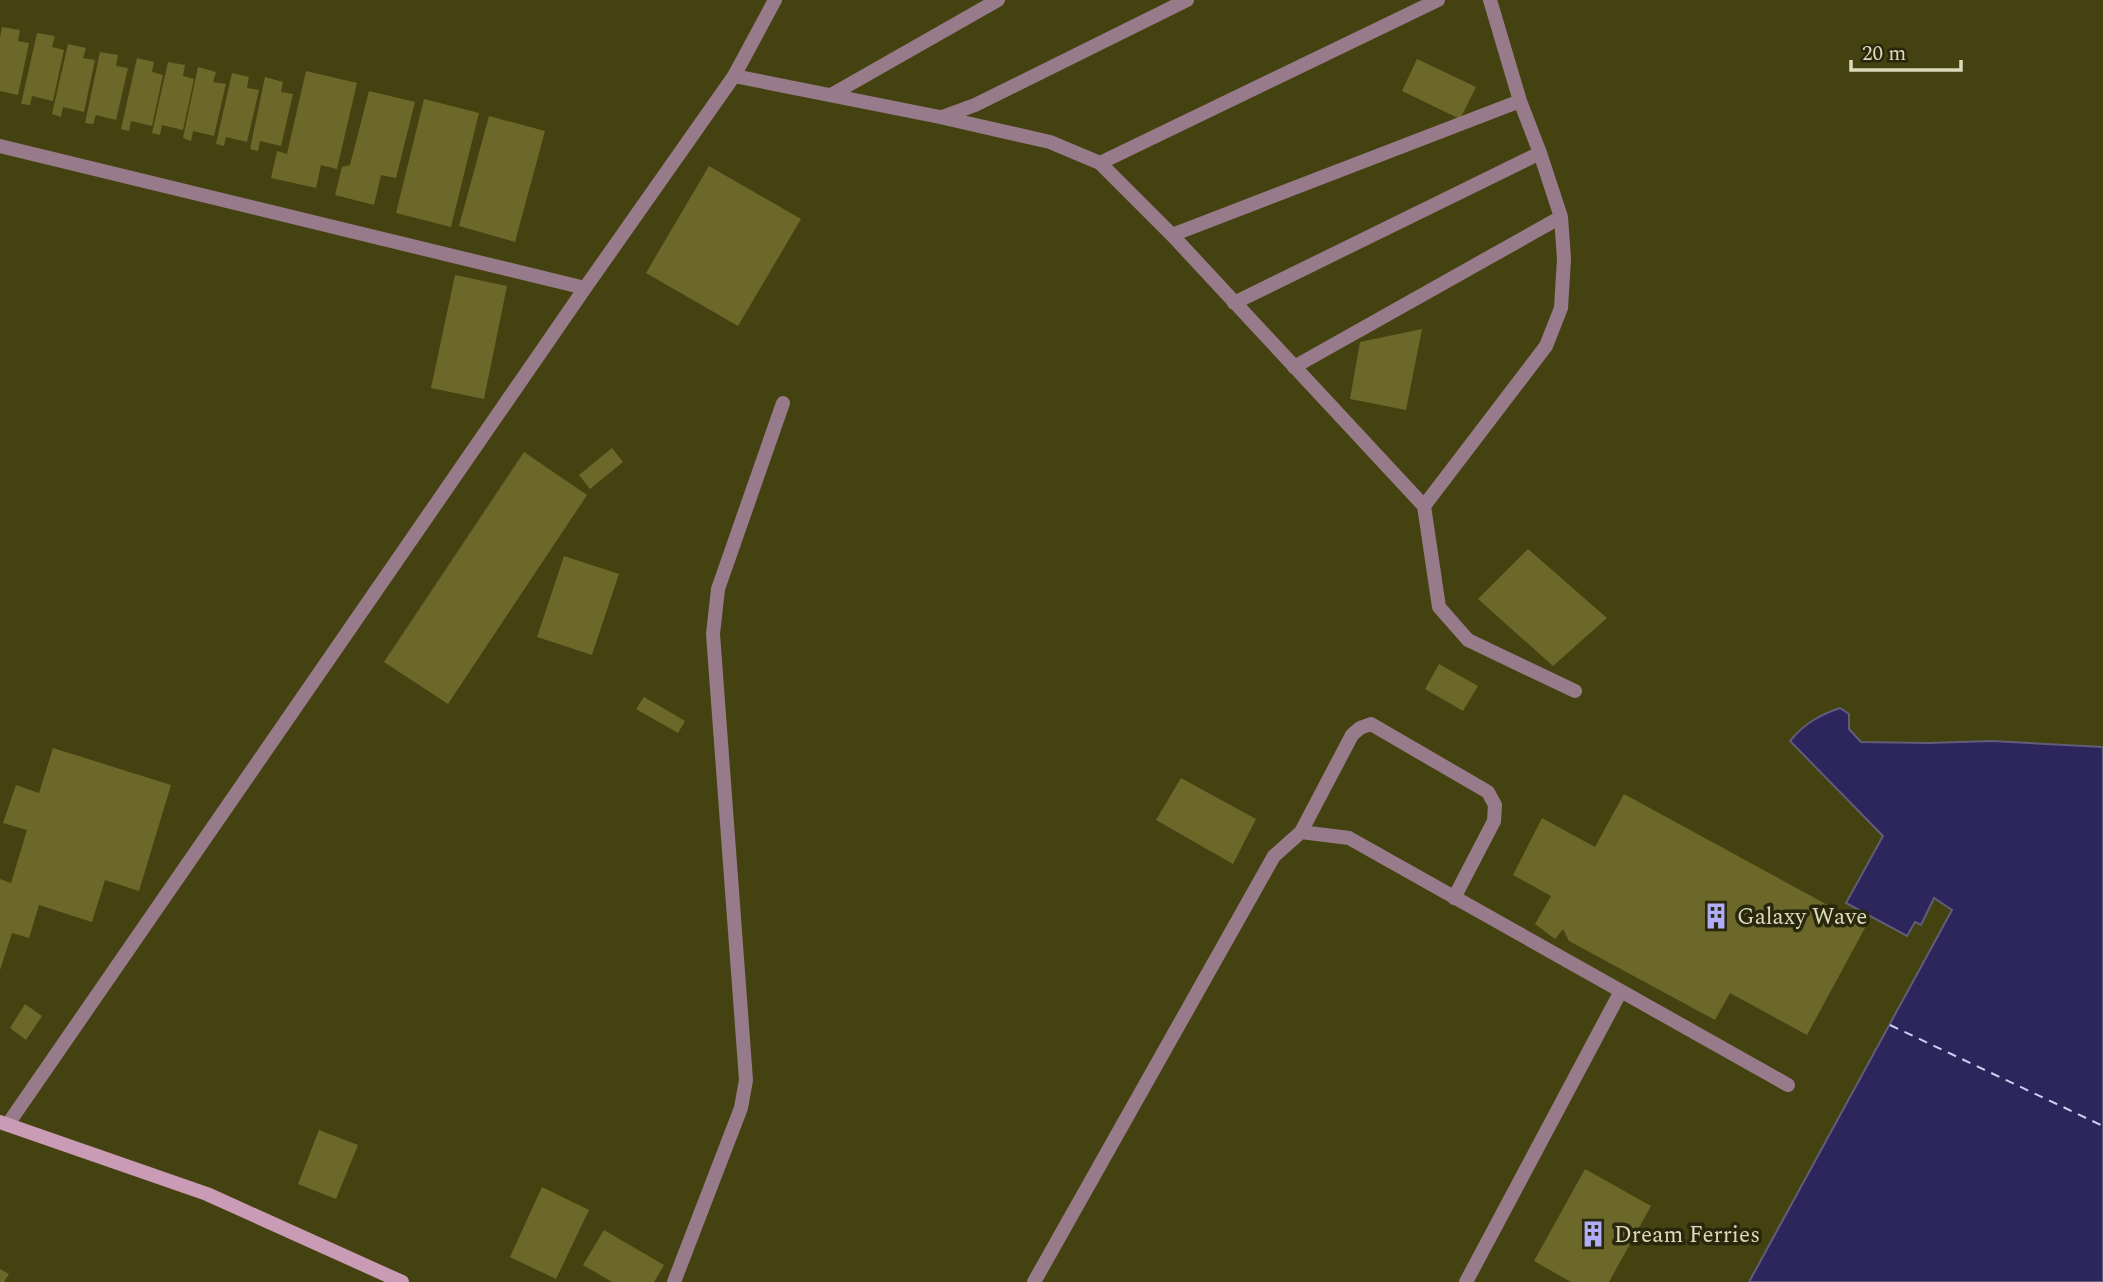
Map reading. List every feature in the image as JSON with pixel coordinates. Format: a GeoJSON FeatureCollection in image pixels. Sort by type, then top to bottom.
{"type":"FeatureCollection","features":[{"type":"Feature","properties":{"kind":"main road"},"geometry":{"type":"LineString","coordinates":[[4,1123],[207,1194],[402,1282]]}},
{"type":"Feature","properties":{"kind":"street"},"geometry":{"type":"LineString","coordinates":[[4,1123],[734,76],[775,0]]}},
{"type":"Feature","properties":{"kind":"street"},"geometry":{"type":"LineString","coordinates":[[831,95],[998,0]]}},
{"type":"Feature","properties":{"kind":"street"},"geometry":{"type":"LineString","coordinates":[[940,117],[975,105],[1187,0]]}},
{"type":"Feature","properties":{"kind":"street"},"geometry":{"type":"LineString","coordinates":[[1101,163],[1438,0]]}},
{"type":"Feature","properties":{"kind":"street"},"geometry":{"type":"LineString","coordinates":[[1424,506],[1546,346],[1561,308],[1564,259],[1561,217],[1520,101],[1490,0]]}},
{"type":"Feature","properties":{"kind":"street"},"geometry":{"type":"LineString","coordinates":[[734,76],[1050,142],[1101,163],[1172,234],[1424,506],[1439,607],[1468,640],[1575,691]]}},
{"type":"Feature","properties":{"kind":"street"},"geometry":{"type":"LineString","coordinates":[[1172,234],[1520,101]]}},
{"type":"Feature","properties":{"kind":"street"},"geometry":{"type":"LineString","coordinates":[[0,146],[585,288]]}},
{"type":"Feature","properties":{"kind":"street"},"geometry":{"type":"LineString","coordinates":[[1234,303],[1540,153]]}},
{"type":"Feature","properties":{"kind":"street"},"geometry":{"type":"LineString","coordinates":[[1294,366],[1561,217]]}},
{"type":"Feature","properties":{"kind":"street"},"geometry":{"type":"LineString","coordinates":[[674,1282],[741,1108],[746,1080],[713,634],[718,589],[783,403]]}},
{"type":"Feature","properties":{"kind":"street"},"geometry":{"type":"LineString","coordinates":[[1034,1282],[1274,856],[1301,832],[1352,735],[1360,728],[1371,724],[1488,792],[1495,805],[1494,821],[1454,898]]}},
{"type":"Feature","properties":{"kind":"street"},"geometry":{"type":"LineString","coordinates":[[1301,832],[1349,838],[1788,1086]]}},
{"type":"Feature","properties":{"kind":"street"},"geometry":{"type":"LineString","coordinates":[[1466,1282],[1621,991]]}},
{"type":"Feature","properties":{"kind":"shaded area"},"geometry":{"type":"Polygon","coordinates":[[[1840,708],[1849,714],[1849,729],[1861,742],[1992,741],[2103,747],[2103,1282],[1749,1282],[1952,910],[1934,898],[1921,925],[1915,922],[1907,936],[1846,903],[1883,836],[1790,741],[1812,721],[1840,708]]]}},
{"type":"Feature","properties":{"kind":"building"},"geometry":{"type":"Polygon","coordinates":[[[2,27],[20,30],[18,41],[29,43],[18,95],[0,91],[2,27]]]}},
{"type":"Feature","properties":{"kind":"building"},"geometry":{"type":"Polygon","coordinates":[[[37,33],[55,36],[52,47],[64,50],[53,101],[32,96],[30,105],[21,104],[37,33]]]}},
{"type":"Feature","properties":{"kind":"building"},"geometry":{"type":"Polygon","coordinates":[[[68,44],[86,48],[83,58],[95,60],[84,112],[63,107],[61,117],[52,114],[68,44]]]}},
{"type":"Feature","properties":{"kind":"building"},"geometry":{"type":"Polygon","coordinates":[[[100,52],[118,55],[116,66],[128,68],[116,120],[96,115],[93,124],[85,123],[100,52]]]}},
{"type":"Feature","properties":{"kind":"building"},"geometry":{"type":"Polygon","coordinates":[[[137,58],[154,62],[152,72],[163,75],[152,126],[131,121],[129,131],[121,129],[137,58]]]}},
{"type":"Feature","properties":{"kind":"building"},"geometry":{"type":"Polygon","coordinates":[[[1417,59],[1476,87],[1460,119],[1402,91],[1417,59]]]}},
{"type":"Feature","properties":{"kind":"building"},"geometry":{"type":"Polygon","coordinates":[[[168,62],[185,65],[183,76],[194,79],[183,130],[162,125],[160,135],[152,133],[168,62]]]}},
{"type":"Feature","properties":{"kind":"building"},"geometry":{"type":"Polygon","coordinates":[[[198,67],[216,72],[213,82],[226,84],[214,136],[193,131],[191,141],[183,138],[198,67]]]}},
{"type":"Feature","properties":{"kind":"building"},"geometry":{"type":"Polygon","coordinates":[[[306,71],[357,83],[337,169],[321,165],[316,188],[271,178],[277,151],[287,154],[306,71]]]}},
{"type":"Feature","properties":{"kind":"building"},"geometry":{"type":"Polygon","coordinates":[[[232,73],[249,77],[247,88],[259,90],[247,142],[226,137],[224,146],[216,144],[232,73]]]}},
{"type":"Feature","properties":{"kind":"building"},"geometry":{"type":"Polygon","coordinates":[[[265,77],[283,82],[281,92],[293,94],[281,146],[260,141],[258,151],[250,149],[265,77]]]}},
{"type":"Feature","properties":{"kind":"building"},"geometry":{"type":"Polygon","coordinates":[[[369,91],[415,102],[396,178],[381,175],[374,205],[335,195],[342,167],[350,165],[369,91]]]}},
{"type":"Feature","properties":{"kind":"building"},"geometry":{"type":"Polygon","coordinates":[[[424,99],[479,113],[451,227],[396,213],[424,99]]]}},
{"type":"Feature","properties":{"kind":"building"},"geometry":{"type":"Polygon","coordinates":[[[489,116],[545,131],[515,242],[459,226],[489,116]]]}},
{"type":"Feature","properties":{"kind":"building"},"geometry":{"type":"Polygon","coordinates":[[[709,166],[801,219],[738,326],[646,273],[709,166]]]}},
{"type":"Feature","properties":{"kind":"building"},"geometry":{"type":"Polygon","coordinates":[[[455,275],[507,286],[484,399],[431,388],[455,275]]]}},
{"type":"Feature","properties":{"kind":"building"},"geometry":{"type":"Polygon","coordinates":[[[1422,329],[1406,410],[1350,399],[1360,342],[1422,329]]]}},
{"type":"Feature","properties":{"kind":"building"},"geometry":{"type":"Polygon","coordinates":[[[612,448],[623,462],[590,489],[579,475],[612,448]]]}},
{"type":"Feature","properties":{"kind":"building"},"geometry":{"type":"Polygon","coordinates":[[[524,452],[587,495],[448,704],[384,662],[524,452]]]}},
{"type":"Feature","properties":{"kind":"building"},"geometry":{"type":"Polygon","coordinates":[[[1528,549],[1607,618],[1553,666],[1478,599],[1528,549]]]}},
{"type":"Feature","properties":{"kind":"building"},"geometry":{"type":"Polygon","coordinates":[[[564,556],[619,574],[592,655],[537,637],[564,556]]]}},
{"type":"Feature","properties":{"kind":"building"},"geometry":{"type":"Polygon","coordinates":[[[1439,664],[1478,686],[1463,711],[1425,689],[1439,664]]]}},
{"type":"Feature","properties":{"kind":"building"},"geometry":{"type":"Polygon","coordinates":[[[644,697],[685,721],[678,733],[636,709],[644,697]]]}},
{"type":"Feature","properties":{"kind":"building"},"geometry":{"type":"Polygon","coordinates":[[[53,748],[171,785],[139,891],[105,880],[92,922],[39,905],[29,938],[12,933],[0,970],[0,879],[11,883],[27,830],[3,823],[16,785],[39,793],[53,748]]]}},
{"type":"Feature","properties":{"kind":"building"},"geometry":{"type":"Polygon","coordinates":[[[1181,778],[1256,819],[1233,864],[1156,820],[1181,778]]]}},
{"type":"Feature","properties":{"kind":"building","name":"Galaxy Wave"},"geometry":{"type":"Polygon","coordinates":[[[1624,794],[1866,926],[1807,1035],[1730,993],[1715,1020],[1569,941],[1563,929],[1555,939],[1535,924],[1551,896],[1513,875],[1542,818],[1595,847],[1624,794]]]}},
{"type":"Feature","properties":{"kind":"building"},"geometry":{"type":"Polygon","coordinates":[[[25,1004],[42,1016],[26,1040],[10,1028],[25,1004]]]}},
{"type":"Feature","properties":{"kind":"building"},"geometry":{"type":"Polygon","coordinates":[[[319,1130],[358,1145],[336,1199],[298,1184],[319,1130]]]}},
{"type":"Feature","properties":{"kind":"building","name":"Dream Ferries"},"geometry":{"type":"Polygon","coordinates":[[[1585,1169],[1651,1206],[1609,1282],[1571,1282],[1534,1261],[1585,1169]]]}},
{"type":"Feature","properties":{"kind":"building"},"geometry":{"type":"Polygon","coordinates":[[[542,1187],[589,1210],[556,1279],[510,1257],[542,1187]]]}},
{"type":"Feature","properties":{"kind":"building"},"geometry":{"type":"Polygon","coordinates":[[[604,1230],[664,1265],[654,1282],[612,1282],[583,1265],[604,1230]]]}},
{"type":"Feature","properties":{"kind":"building"},"geometry":{"type":"Polygon","coordinates":[[[0,1269],[9,1274],[4,1282],[0,1282],[0,1269]]]}},
{"type":"Feature","properties":{"kind":"ferry route"},"geometry":{"type":"LineString","coordinates":[[1890,1025],[2103,1126]]}},
{"type":"Feature","properties":{"kind":"place","name":"Galaxy Wave"},"geometry":{"type":"Point","coordinates":[1716,916]}},
{"type":"Feature","properties":{"kind":"place","name":"Dream Ferries"},"geometry":{"type":"Point","coordinates":[1593,1234]}}]}
